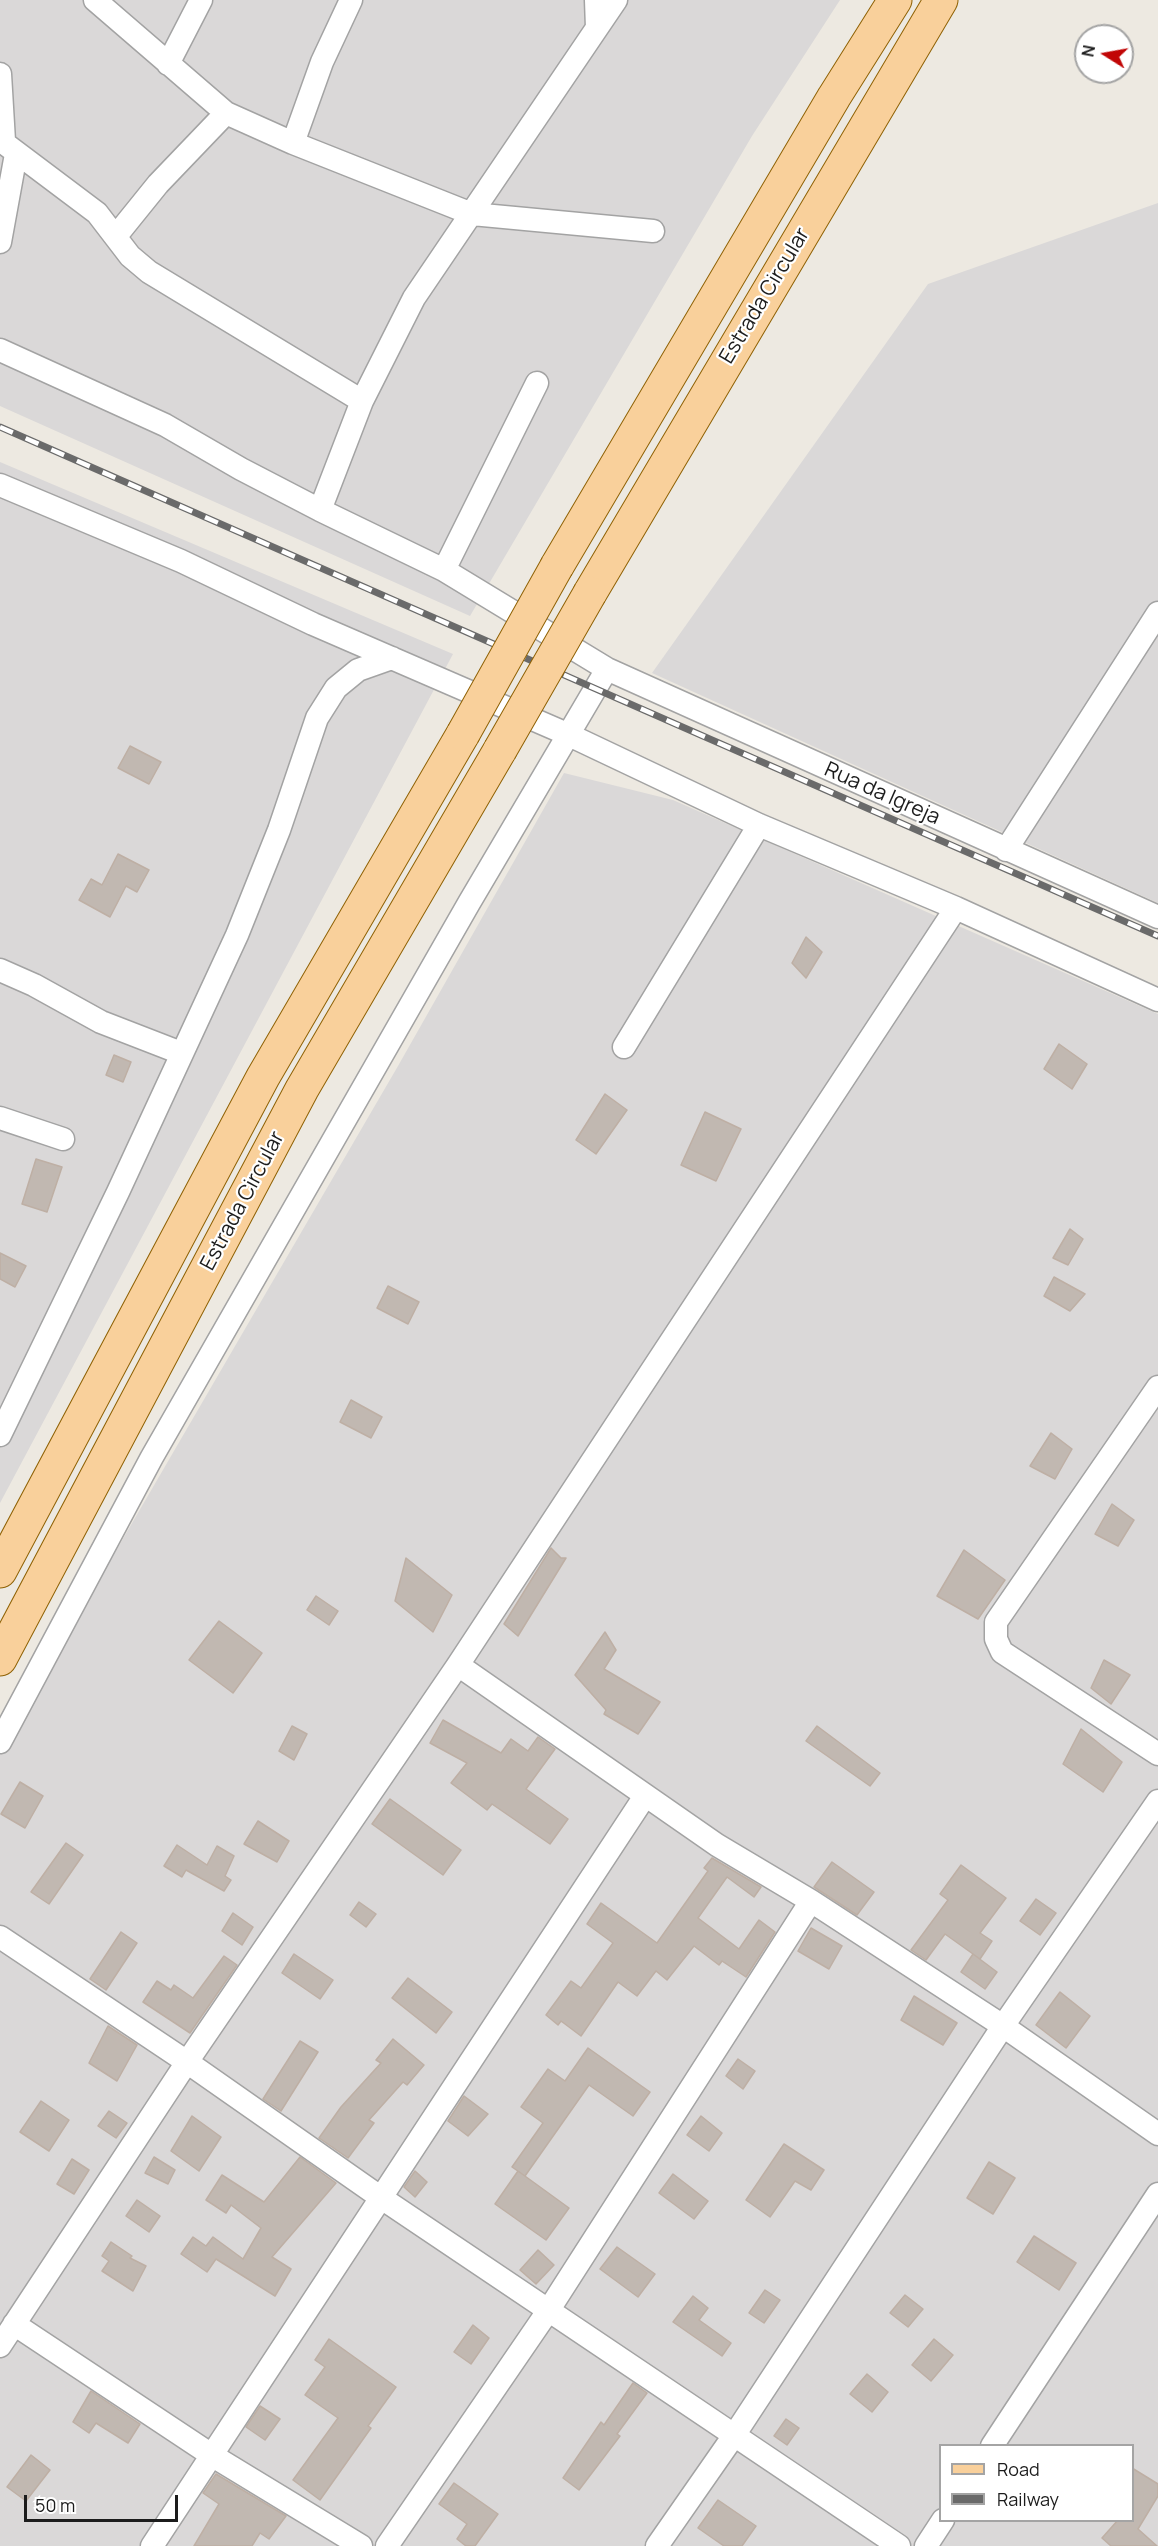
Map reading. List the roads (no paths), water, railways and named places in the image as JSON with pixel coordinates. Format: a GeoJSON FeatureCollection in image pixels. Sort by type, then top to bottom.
{"type":"FeatureCollection","features":[{"type":"Feature","properties":{"kind":"main road","name":"Estrada Circular"},"geometry":{"type":"LineString","coordinates":[[0,1571],[263,1077],[463,734],[557,566],[834,97],[895,0]]}},
{"type":"Feature","properties":{"kind":"main road","name":"Estrada Circular"},"geometry":{"type":"LineString","coordinates":[[0,1659],[302,1089],[590,593],[941,0]]}},
{"type":"Feature","properties":{"kind":"street"},"geometry":{"type":"LineString","coordinates":[[95,0],[226,113],[293,143],[472,214],[653,231]]}},
{"type":"Feature","properties":{"kind":"street"},"geometry":{"type":"LineString","coordinates":[[168,64],[201,0]]}},
{"type":"Feature","properties":{"kind":"street"},"geometry":{"type":"LineString","coordinates":[[293,143],[322,62],[351,0]]}},
{"type":"Feature","properties":{"kind":"street"},"geometry":{"type":"LineString","coordinates":[[596,0],[597,28]]}},
{"type":"Feature","properties":{"kind":"street"},"geometry":{"type":"LineString","coordinates":[[320,510],[362,401],[414,298],[616,0]]}},
{"type":"Feature","properties":{"kind":"street"},"geometry":{"type":"LineString","coordinates":[[0,74],[6,145],[6,198],[0,242]]}},
{"type":"Feature","properties":{"kind":"street"},"geometry":{"type":"LineString","coordinates":[[117,236],[158,184],[226,113]]}},
{"type":"Feature","properties":{"kind":"street"},"geometry":{"type":"LineString","coordinates":[[6,145],[97,213],[117,236],[130,256],[149,272],[362,401]]}},
{"type":"Feature","properties":{"kind":"street","name":"Rua da Igreja"},"geometry":{"type":"LineString","coordinates":[[0,350],[165,425],[241,469],[444,570],[607,669],[1158,917]]}},
{"type":"Feature","properties":{"kind":"street"},"geometry":{"type":"LineString","coordinates":[[444,570],[537,383]]}},
{"type":"Feature","properties":{"kind":"street"},"geometry":{"type":"LineString","coordinates":[[0,485],[181,561],[313,624],[567,734],[759,825],[956,908],[1158,1000]]}},
{"type":"Feature","properties":{"kind":"street"},"geometry":{"type":"LineString","coordinates":[[1005,850],[1158,613]]}},
{"type":"Feature","properties":{"kind":"street"},"geometry":{"type":"LineString","coordinates":[[0,1435],[118,1192],[237,935],[258,885],[317,718],[336,688],[358,670],[392,658]]}},
{"type":"Feature","properties":{"kind":"street"},"geometry":{"type":"LineString","coordinates":[[0,1742],[152,1458],[567,734],[607,669]]}},
{"type":"Feature","properties":{"kind":"street"},"geometry":{"type":"LineString","coordinates":[[624,1047],[759,825]]}},
{"type":"Feature","properties":{"kind":"street"},"geometry":{"type":"LineString","coordinates":[[0,2346],[187,2062],[458,1665],[956,908]]}},
{"type":"Feature","properties":{"kind":"street"},"geometry":{"type":"LineString","coordinates":[[0,970],[34,985],[101,1022],[182,1053]]}},
{"type":"Feature","properties":{"kind":"street"},"geometry":{"type":"LineString","coordinates":[[0,1118],[63,1139]]}},
{"type":"Feature","properties":{"kind":"street"},"geometry":{"type":"LineString","coordinates":[[1157,1391],[996,1622],[996,1639],[1002,1652],[1158,1754]]}},
{"type":"Feature","properties":{"kind":"street"},"geometry":{"type":"LineString","coordinates":[[458,1665],[717,1845],[811,1901],[1004,2026],[1158,2134]]}},
{"type":"Feature","properties":{"kind":"street"},"geometry":{"type":"LineString","coordinates":[[152,2546],[645,1796]]}},
{"type":"Feature","properties":{"kind":"street"},"geometry":{"type":"LineString","coordinates":[[657,2546],[735,2434],[1004,2026],[1158,1801]]}},
{"type":"Feature","properties":{"kind":"street"},"geometry":{"type":"LineString","coordinates":[[387,2546],[548,2311],[811,1901]]}},
{"type":"Feature","properties":{"kind":"street"},"geometry":{"type":"LineString","coordinates":[[0,1937],[187,2062],[548,2311],[735,2434],[899,2546]]}},
{"type":"Feature","properties":{"kind":"street"},"geometry":{"type":"LineString","coordinates":[[993,2444],[1158,2194]]}},
{"type":"Feature","properties":{"kind":"street"},"geometry":{"type":"LineString","coordinates":[[14,2324],[213,2456],[360,2546]]}},
{"type":"Feature","properties":{"kind":"street"},"geometry":{"type":"LineString","coordinates":[[926,2546],[942,2522]]}},
{"type":"Feature","properties":{"kind":"railway"},"geometry":{"type":"LineString","coordinates":[[0,427],[1158,936]]}}]}
